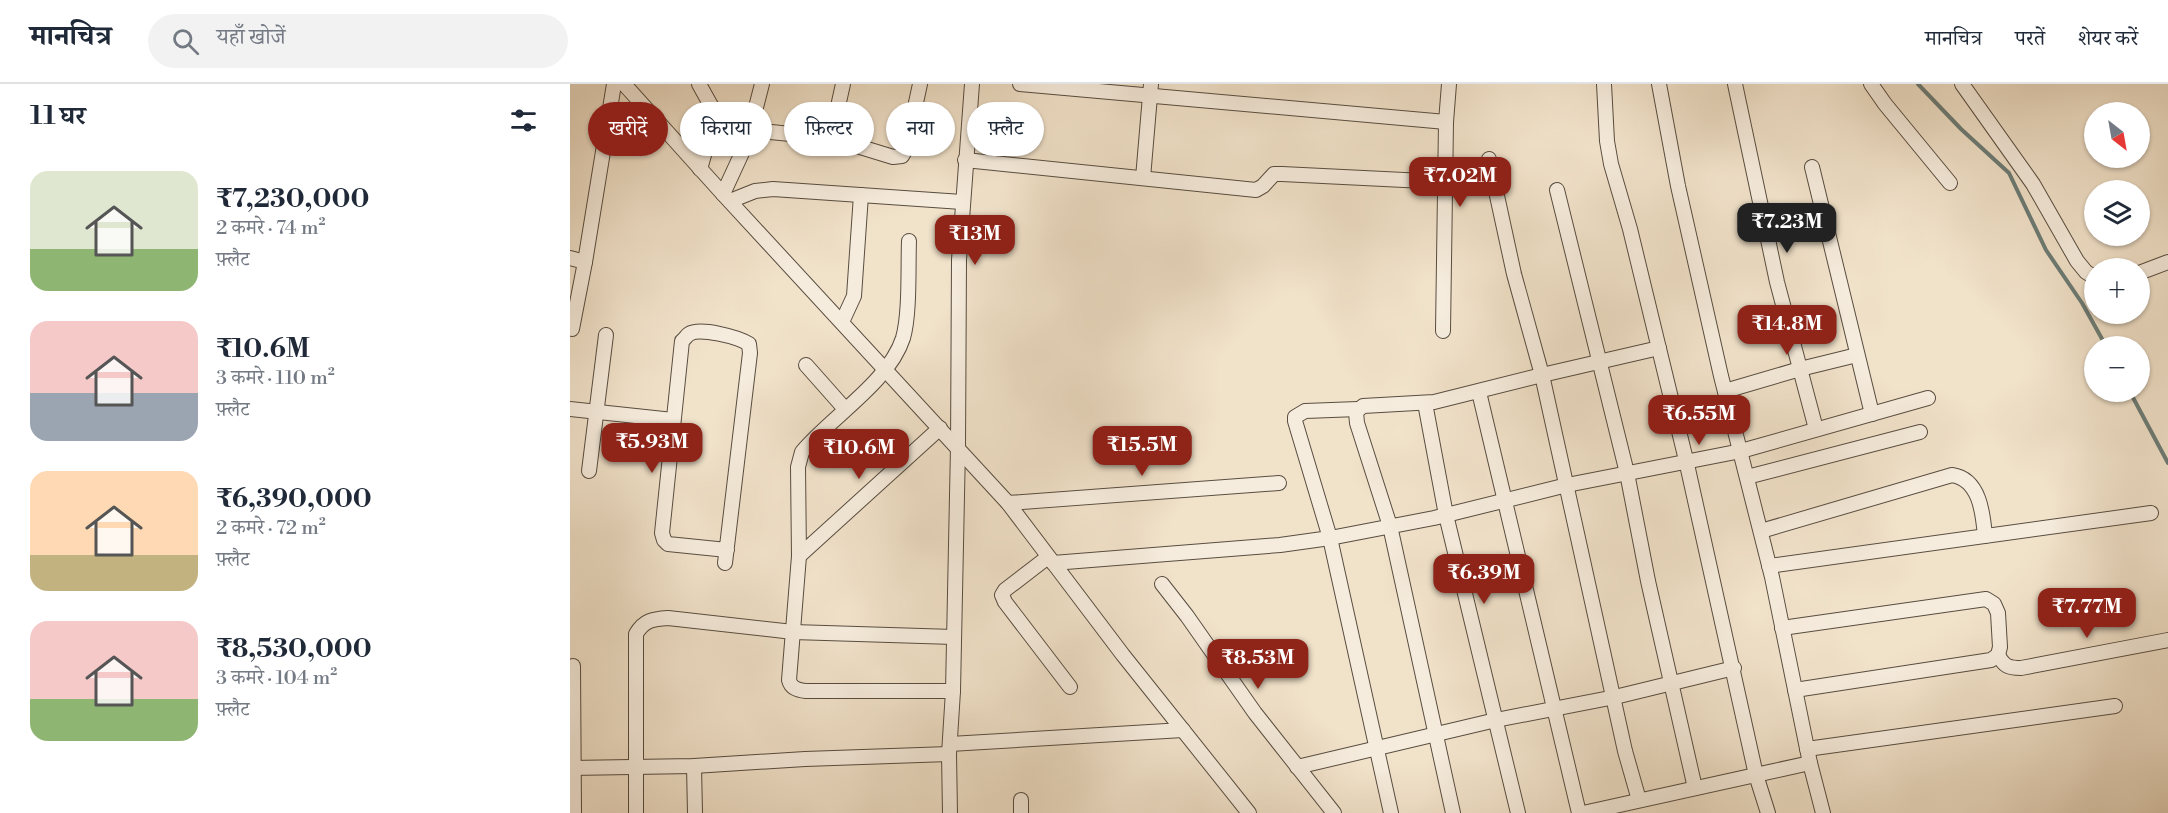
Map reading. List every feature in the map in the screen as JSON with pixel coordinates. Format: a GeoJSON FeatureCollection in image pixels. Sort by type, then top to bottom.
{"type":"FeatureCollection","features":[{"type":"Feature","properties":{"kind":"street"},"geometry":{"type":"LineString","coordinates":[[572,329],[614,84]]}},
{"type":"Feature","properties":{"kind":"street"},"geometry":{"type":"LineString","coordinates":[[624,84],[726,198],[1008,503],[1248,813]]}},
{"type":"Feature","properties":{"kind":"street"},"geometry":{"type":"LineString","coordinates":[[699,84],[714,111],[714,120],[700,169]]}},
{"type":"Feature","properties":{"kind":"street"},"geometry":{"type":"LineString","coordinates":[[758,102],[762,84]]}},
{"type":"Feature","properties":{"kind":"street"},"geometry":{"type":"LineString","coordinates":[[839,102],[843,84]]}},
{"type":"Feature","properties":{"kind":"street"},"geometry":{"type":"LineString","coordinates":[[874,151],[892,157],[902,156],[906,149],[920,84]]}},
{"type":"Feature","properties":{"kind":"street"},"geometry":{"type":"LineString","coordinates":[[950,813],[958,447],[959,260],[972,84]]}},
{"type":"Feature","properties":{"kind":"street"},"geometry":{"type":"LineString","coordinates":[[1020,84],[1151,90],[1446,122]]}},
{"type":"Feature","properties":{"kind":"street"},"geometry":{"type":"LineString","coordinates":[[1443,331],[1446,122],[1449,84]]}},
{"type":"Feature","properties":{"kind":"street"},"geometry":{"type":"LineString","coordinates":[[1604,84],[1607,141],[1611,164],[1630,229],[1659,348],[1734,668],[1756,775],[1768,813]]}},
{"type":"Feature","properties":{"kind":"street"},"geometry":{"type":"LineString","coordinates":[[1659,84],[1678,186],[1725,391],[1761,531],[1810,763],[1823,813]]}},
{"type":"Feature","properties":{"kind":"street"},"geometry":{"type":"LineString","coordinates":[[1735,84],[1777,282],[1816,429]]}},
{"type":"Feature","properties":{"kind":"street"},"geometry":{"type":"LineString","coordinates":[[1871,84],[1950,183]]}},
{"type":"Feature","properties":{"kind":"street"},"geometry":{"type":"LineString","coordinates":[[1962,84],[2033,184],[2077,261],[2084,268]]}},
{"type":"Feature","properties":{"kind":"street"},"geometry":{"type":"LineString","coordinates":[[1143,178],[1151,90]]}},
{"type":"Feature","properties":{"kind":"street"},"geometry":{"type":"LineString","coordinates":[[726,198],[741,156]]}},
{"type":"Feature","properties":{"kind":"street"},"geometry":{"type":"LineString","coordinates":[[1489,159],[1514,274],[1542,375],[1615,698],[1625,752],[1639,800]]}},
{"type":"Feature","properties":{"kind":"street"},"geometry":{"type":"LineString","coordinates":[[966,160],[1256,190],[1274,174],[1445,182]]}},
{"type":"Feature","properties":{"kind":"street"},"geometry":{"type":"LineString","coordinates":[[1812,167],[1872,414]]}},
{"type":"Feature","properties":{"kind":"street"},"geometry":{"type":"LineString","coordinates":[[726,198],[773,189],[962,202]]}},
{"type":"Feature","properties":{"kind":"street"},"geometry":{"type":"LineString","coordinates":[[1557,190],[1627,473],[1648,580],[1695,788]]}},
{"type":"Feature","properties":{"kind":"street"},"geometry":{"type":"LineString","coordinates":[[842,322],[854,296],[861,195]]}},
{"type":"Feature","properties":{"kind":"street"},"geometry":{"type":"LineString","coordinates":[[909,241],[905,329],[899,347],[886,370],[802,452],[798,467],[799,556],[789,680],[790,685],[797,690],[953,691]]}},
{"type":"Feature","properties":{"kind":"street"},"geometry":{"type":"LineString","coordinates":[[570,258],[585,262]]}},
{"type":"Feature","properties":{"kind":"street"},"geometry":{"type":"LineString","coordinates":[[2150,269],[2168,262]]}},
{"type":"Feature","properties":{"kind":"street"},"geometry":{"type":"LineString","coordinates":[[700,331],[740,338],[749,344],[750,353],[726,557],[668,544],[664,540],[662,533],[673,420],[682,341],[689,333],[700,331]]}},
{"type":"Feature","properties":{"kind":"street"},"geometry":{"type":"LineString","coordinates":[[589,471],[606,335]]}},
{"type":"Feature","properties":{"kind":"street"},"geometry":{"type":"LineString","coordinates":[[1391,813],[1330,538],[1295,417],[1305,411],[1425,403],[1659,348]]}},
{"type":"Feature","properties":{"kind":"street"},"geometry":{"type":"LineString","coordinates":[[1725,391],[1857,355]]}},
{"type":"Feature","properties":{"kind":"street"},"geometry":{"type":"LineString","coordinates":[[806,365],[845,409]]}},
{"type":"Feature","properties":{"kind":"street"},"geometry":{"type":"LineString","coordinates":[[1479,392],[1581,813],[1810,763]]}},
{"type":"Feature","properties":{"kind":"street"},"geometry":{"type":"LineString","coordinates":[[1070,687],[1002,595],[1005,590],[1051,560],[1280,545],[1330,538],[1506,502],[1686,460],[1741,451],[1928,398]]}},
{"type":"Feature","properties":{"kind":"street"},"geometry":{"type":"LineString","coordinates":[[1425,403],[1446,515],[1518,813]]}},
{"type":"Feature","properties":{"kind":"street"},"geometry":{"type":"LineString","coordinates":[[570,409],[673,420]]}},
{"type":"Feature","properties":{"kind":"street"},"geometry":{"type":"LineString","coordinates":[[1358,409],[1357,423],[1390,525],[1453,813]]}},
{"type":"Feature","properties":{"kind":"street"},"geometry":{"type":"LineString","coordinates":[[799,556],[940,428]]}},
{"type":"Feature","properties":{"kind":"street"},"geometry":{"type":"LineString","coordinates":[[1747,477],[1920,432]]}},
{"type":"Feature","properties":{"kind":"street"},"geometry":{"type":"LineString","coordinates":[[1761,531],[1952,475],[1966,479],[1977,496],[1982,511],[1985,536]]}},
{"type":"Feature","properties":{"kind":"street"},"geometry":{"type":"LineString","coordinates":[[1008,503],[1279,483]]}},
{"type":"Feature","properties":{"kind":"street"},"geometry":{"type":"LineString","coordinates":[[1769,566],[2151,513]]}},
{"type":"Feature","properties":{"kind":"street"},"geometry":{"type":"LineString","coordinates":[[1162,584],[1255,712],[1334,813]]}},
{"type":"Feature","properties":{"kind":"street"},"geometry":{"type":"LineString","coordinates":[[1782,628],[1986,599],[1994,604],[1998,613],[2000,647],[1998,655],[1992,660],[1795,690]]}},
{"type":"Feature","properties":{"kind":"street"},"geometry":{"type":"LineString","coordinates":[[636,813],[636,633],[641,626],[652,619],[668,618],[793,632],[954,637]]}},
{"type":"Feature","properties":{"kind":"street"},"geometry":{"type":"LineString","coordinates":[[1998,655],[2003,664],[2010,668],[2021,668],[2168,640]]}},
{"type":"Feature","properties":{"kind":"street"},"geometry":{"type":"LineString","coordinates":[[573,666],[574,813]]}},
{"type":"Feature","properties":{"kind":"street"},"geometry":{"type":"LineString","coordinates":[[1297,767],[1496,720],[1615,698],[1671,682],[1734,668]]}},
{"type":"Feature","properties":{"kind":"street"},"geometry":{"type":"LineString","coordinates":[[1807,749],[2115,706]]}},
{"type":"Feature","properties":{"kind":"street"},"geometry":{"type":"LineString","coordinates":[[572,768],[694,766],[950,749],[1182,730]]}},
{"type":"Feature","properties":{"kind":"street"},"geometry":{"type":"LineString","coordinates":[[694,766],[695,813]]}},
{"type":"Feature","properties":{"kind":"waterway"},"geometry":{"type":"LineString","coordinates":[[1918,84],[1961,129],[2009,173],[2046,250],[2082,303],[2100,336]]}},
{"type":"Feature","properties":{"kind":"waterway"},"geometry":{"type":"LineString","coordinates":[[2135,402],[2168,463]]}}]}
